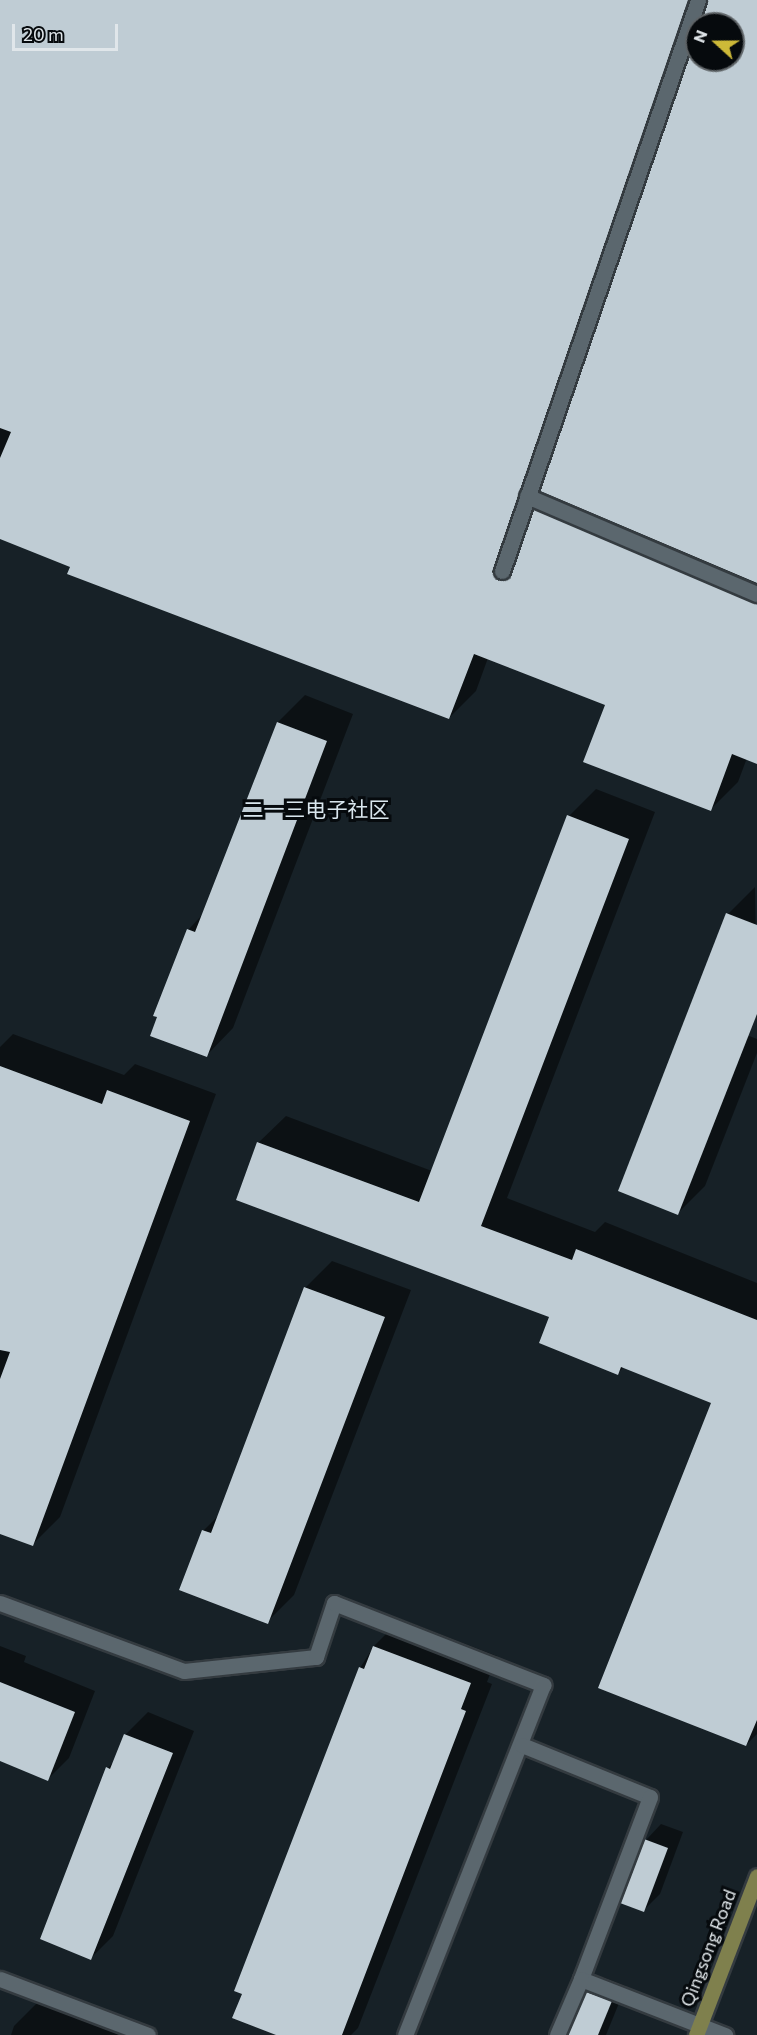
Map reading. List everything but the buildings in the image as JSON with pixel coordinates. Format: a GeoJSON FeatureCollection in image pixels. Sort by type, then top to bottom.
{"type":"FeatureCollection","features":[{"type":"Feature","properties":{"kind":"street"},"geometry":{"type":"LineString","coordinates":[[501,571],[698,0]]}},
{"type":"Feature","properties":{"kind":"street"},"geometry":{"type":"LineString","coordinates":[[527,496],[757,594]]}},
{"type":"Feature","properties":{"kind":"street"},"geometry":{"type":"LineString","coordinates":[[0,1603],[184,1671],[316,1657],[334,1603],[543,1685],[410,2034]]}},
{"type":"Feature","properties":{"kind":"street"},"geometry":{"type":"LineString","coordinates":[[522,1745],[650,1797],[581,1979],[557,2035]]}},
{"type":"Feature","properties":{"kind":"street","name":"Qingsong Road"},"geometry":{"type":"LineString","coordinates":[[698,2030],[757,1876]]}},
{"type":"Feature","properties":{"kind":"street"},"geometry":{"type":"LineString","coordinates":[[0,1979],[148,2035]]}},
{"type":"Feature","properties":{"kind":"street"},"geometry":{"type":"LineString","coordinates":[[581,1979],[698,2030],[725,2035]]}},
{"type":"Feature","properties":{"kind":"district","name":"二一三电子社区"},"geometry":{"type":"Point","coordinates":[316,809]}}]}
